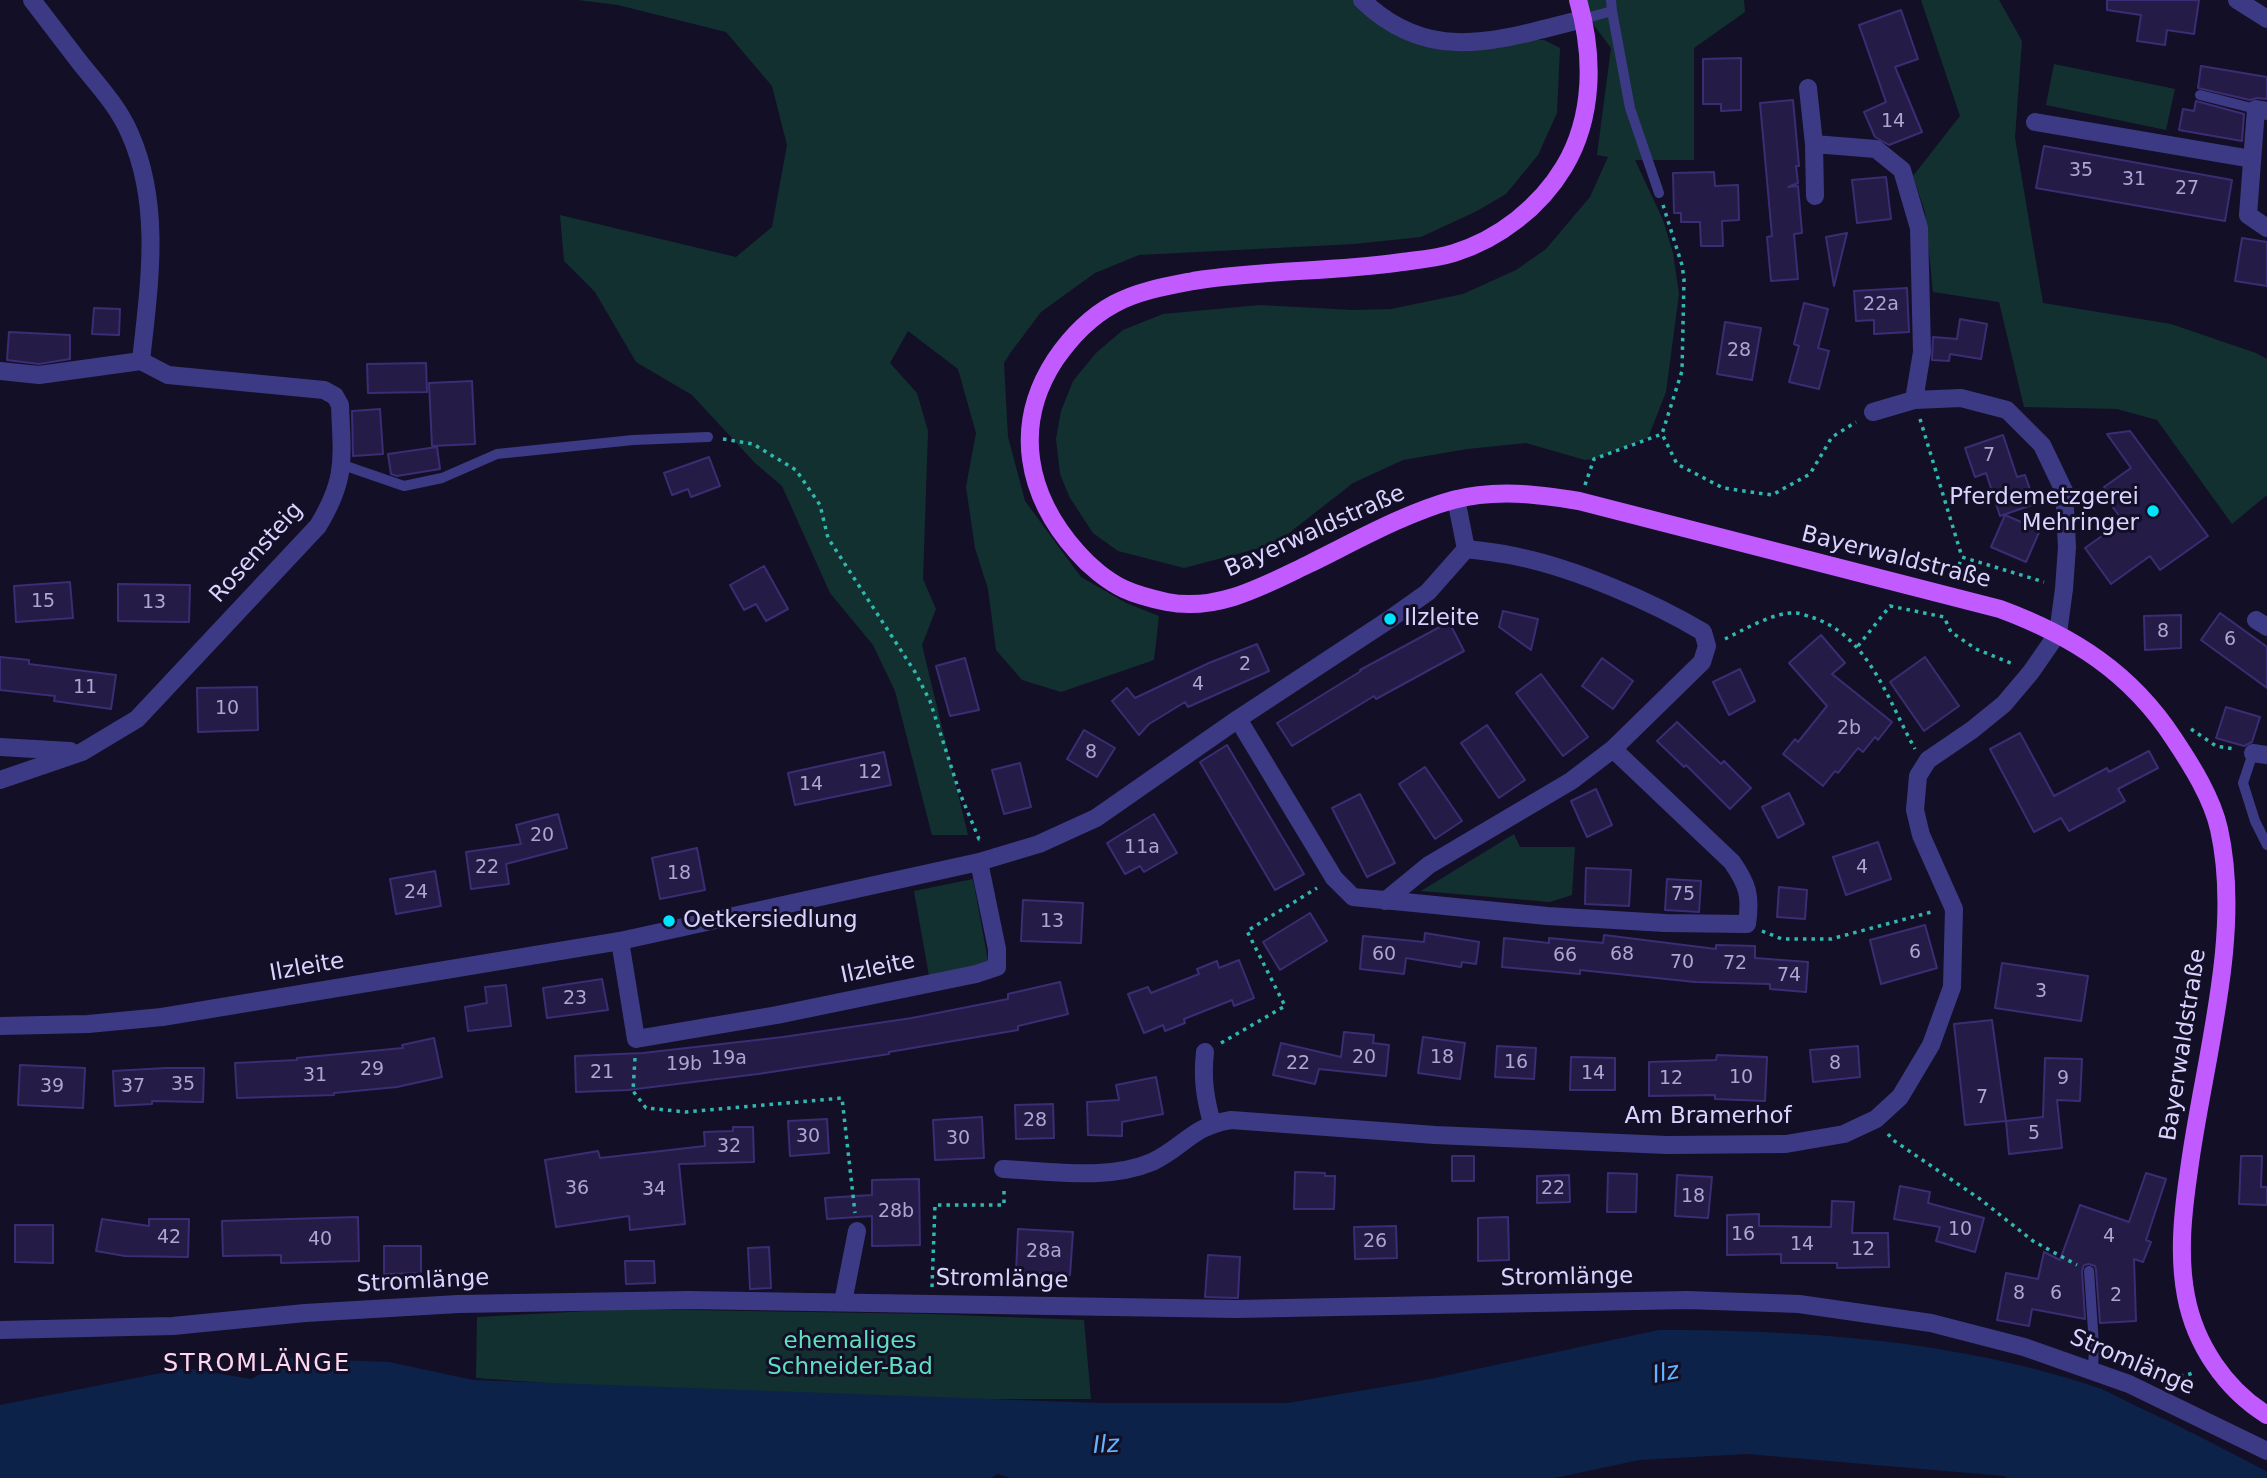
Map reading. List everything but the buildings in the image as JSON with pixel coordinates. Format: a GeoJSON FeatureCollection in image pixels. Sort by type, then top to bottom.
{"type":"FeatureCollection","features":[{"type":"Feature","properties":{"kind":"main road","name":"Bayerwaldstraße"},"geometry":{"type":"LineString","coordinates":[[1578,0],[1583,19],[1589,82],[1578,135],[1569,158],[1555,182],[1538,202],[1521,217],[1480,242],[1434,258],[1344,270],[1212,278],[1139,293],[1114,304],[1084,325],[1064,348],[1048,372],[1035,404],[1030,425],[1030,453],[1034,478],[1049,515],[1083,558],[1122,589],[1173,603],[1225,600],[1259,589],[1404,519],[1456,499],[1500,493],[1532,493],[1579,501],[2000,609],[2058,632],[2097,657],[2163,721],[2209,802],[2219,828],[2225,872],[2225,938],[2182,1223],[2186,1295],[2194,1326],[2212,1361],[2228,1382],[2267,1415]]}},
{"type":"Feature","properties":{"kind":"street"},"geometry":{"type":"LineString","coordinates":[[0,371],[39,375],[141,361],[148,295],[151,226],[146,180],[130,133],[108,98],[32,0]]}},
{"type":"Feature","properties":{"kind":"street"},"geometry":{"type":"LineString","coordinates":[[1362,0],[1381,18],[1429,41],[1481,43],[1583,19]]}},
{"type":"Feature","properties":{"kind":"street"},"geometry":{"type":"LineString","coordinates":[[2237,0],[2267,19]]}},
{"type":"Feature","properties":{"kind":"street"},"geometry":{"type":"LineString","coordinates":[[1808,89],[1814,144],[1815,196]]}},
{"type":"Feature","properties":{"kind":"street"},"geometry":{"type":"LineString","coordinates":[[2262,110],[2252,159],[2248,215],[2267,228]]}},
{"type":"Feature","properties":{"kind":"street"},"geometry":{"type":"LineString","coordinates":[[2035,122],[2252,159]]}},
{"type":"Feature","properties":{"kind":"street"},"geometry":{"type":"LineString","coordinates":[[1814,144],[1875,149],[1902,170],[1919,228],[1922,352],[1914,400]]}},
{"type":"Feature","properties":{"kind":"street","name":"Rosensteig"},"geometry":{"type":"LineString","coordinates":[[0,780],[82,752],[137,719],[318,526],[334,500],[343,465],[340,405],[335,397],[324,390],[169,375],[141,361]]}},
{"type":"Feature","properties":{"kind":"street"},"geometry":{"type":"LineString","coordinates":[[1873,412],[1914,400],[1961,398],[2007,410],[2042,445],[2064,491],[2067,547],[2058,632],[2031,672],[2004,704],[1928,760],[1924,766]]}},
{"type":"Feature","properties":{"kind":"street"},"geometry":{"type":"LineString","coordinates":[[1384,901],[1429,865],[1571,781],[1612,749],[1702,662],[1707,646],[1703,632],[1676,616],[1578,574],[1521,557],[1466,549],[1456,499]]}},
{"type":"Feature","properties":{"kind":"street","name":"Ilzleite"},"geometry":{"type":"LineString","coordinates":[[0,1026],[88,1024],[162,1017],[620,941],[979,862],[1039,844],[1096,818],[1428,592],[1466,549]]}},
{"type":"Feature","properties":{"kind":"street"},"geometry":{"type":"LineString","coordinates":[[1238,719],[1334,878],[1353,897],[1547,916],[1665,923],[1747,924],[1750,902],[1745,881],[1732,862],[1612,749]]}},
{"type":"Feature","properties":{"kind":"street"},"geometry":{"type":"LineString","coordinates":[[0,747],[82,752]]}},
{"type":"Feature","properties":{"kind":"street","name":"Am Bramerhof"},"geometry":{"type":"LineString","coordinates":[[1003,1169],[1104,1173],[1129,1169],[1152,1161],[1212,1123],[1231,1119],[1435,1135],[1667,1145],[1786,1144],[1844,1134],[1876,1119],[1900,1097],[1931,1045],[1952,987],[1954,909],[1921,835],[1914,810],[1918,776],[1924,766]]}},
{"type":"Feature","properties":{"kind":"street","name":"Ilzleite"},"geometry":{"type":"LineString","coordinates":[[636,1039],[777,1015],[997,967],[997,949],[979,862]]}},
{"type":"Feature","properties":{"kind":"street"},"geometry":{"type":"LineString","coordinates":[[620,941],[636,1039]]}},
{"type":"Feature","properties":{"kind":"street"},"geometry":{"type":"LineString","coordinates":[[1205,1052],[1202,1078],[1212,1123]]}},
{"type":"Feature","properties":{"kind":"street"},"geometry":{"type":"LineString","coordinates":[[843,1302],[857,1231]]}},
{"type":"Feature","properties":{"kind":"street","name":"Stromlänge"},"geometry":{"type":"LineString","coordinates":[[0,1330],[173,1326],[304,1313],[458,1304],[688,1300],[1236,1309],[1687,1300],[1799,1304],[1931,1323],[2024,1347],[2129,1384],[2267,1451]]}},
{"type":"Feature","properties":{"kind":"lane"},"geometry":{"type":"LineString","coordinates":[[1583,19],[1611,5],[1630,108],[1659,193]]}},
{"type":"Feature","properties":{"kind":"lane"},"geometry":{"type":"LineString","coordinates":[[2200,94],[2262,110]]}},
{"type":"Feature","properties":{"kind":"lane"},"geometry":{"type":"LineString","coordinates":[[343,465],[404,486],[442,478],[498,454],[633,440],[708,437]]}},
{"type":"Feature","properties":{"kind":"lane"},"geometry":{"type":"LineString","coordinates":[[2260,754],[2244,783],[2255,821],[2267,845]]}},
{"type":"Feature","properties":{"kind":"lane"},"geometry":{"type":"LineString","coordinates":[[2089,1271],[2093,1371]]}},
{"type":"Feature","properties":{"kind":"path"},"geometry":{"type":"LineString","coordinates":[[1659,193],[1684,279],[1682,371],[1662,434],[1677,464],[1723,488],[1772,495],[1810,474],[1832,437],[1873,412]]}},
{"type":"Feature","properties":{"kind":"path"},"geometry":{"type":"LineString","coordinates":[[1914,400],[1962,557],[1956,573]]}},
{"type":"Feature","properties":{"kind":"path"},"geometry":{"type":"LineString","coordinates":[[1579,501],[1594,459],[1662,434]]}},
{"type":"Feature","properties":{"kind":"path"},"geometry":{"type":"LineString","coordinates":[[708,437],[753,444],[796,470],[820,505],[828,538],[915,672],[930,701],[959,791],[979,839],[992,837]]}},
{"type":"Feature","properties":{"kind":"path"},"geometry":{"type":"LineString","coordinates":[[1962,557],[2064,589]]}},
{"type":"Feature","properties":{"kind":"path"},"geometry":{"type":"LineString","coordinates":[[1858,646],[1890,606],[1944,617],[1951,632],[1976,649],[2031,672]]}},
{"type":"Feature","properties":{"kind":"path"},"geometry":{"type":"LineString","coordinates":[[1707,646],[1773,618],[1795,612],[1824,621],[1858,646],[1924,766]]}},
{"type":"Feature","properties":{"kind":"path"},"geometry":{"type":"LineString","coordinates":[[2163,721],[2181,722],[2216,746],[2260,754]]}},
{"type":"Feature","properties":{"kind":"path"},"geometry":{"type":"LineString","coordinates":[[1205,1052],[1285,1006],[1247,932],[1334,878]]}},
{"type":"Feature","properties":{"kind":"path"},"geometry":{"type":"LineString","coordinates":[[1747,924],[1782,939],[1831,939],[1930,912],[1954,909]]}},
{"type":"Feature","properties":{"kind":"path"},"geometry":{"type":"LineString","coordinates":[[636,1039],[633,1091],[646,1108],[686,1112],[842,1098],[857,1231]]}},
{"type":"Feature","properties":{"kind":"path"},"geometry":{"type":"LineString","coordinates":[[1876,1119],[1894,1140],[1980,1199],[2033,1241],[2089,1271]]}},
{"type":"Feature","properties":{"kind":"path"},"geometry":{"type":"LineString","coordinates":[[932,1303],[935,1205],[1004,1205]]}},
{"type":"Feature","properties":{"kind":"path"},"geometry":{"type":"LineString","coordinates":[[2094,1345],[2168,1376],[2187,1377],[2212,1361]]}},
{"type":"Feature","properties":{"kind":"green space"},"geometry":{"type":"Polygon","coordinates":[[[578,0],[1362,0],[1429,41],[1544,40],[1560,48],[1557,113],[1538,155],[1506,194],[1421,237],[1354,244],[1139,255],[1095,273],[1041,312],[1004,363],[1008,437],[1025,501],[1081,577],[1126,603],[1159,616],[1154,660],[1061,692],[1022,680],[996,650],[988,589],[975,548],[966,487],[976,433],[958,369],[908,331],[890,363],[917,393],[928,431],[923,579],[936,609],[922,645],[968,835],[932,835],[895,691],[873,645],[830,593],[782,486],[755,463],[692,395],[636,362],[595,292],[564,261],[560,215],[736,257],[772,227],[787,145],[772,86],[726,32],[618,5],[578,0]]]}},
{"type":"Feature","properties":{"kind":"green space"},"geometry":{"type":"Polygon","coordinates":[[[1575,0],[1744,0],[1745,12],[1694,48],[1694,160],[1635,160],[1663,220],[1673,253],[1679,294],[1666,392],[1648,438],[1585,460],[1526,443],[1467,449],[1403,460],[1353,483],[1275,544],[1184,568],[1118,551],[1093,533],[1070,498],[1060,474],[1056,439],[1061,411],[1073,381],[1096,353],[1123,330],[1163,314],[1260,305],[1352,310],[1391,309],[1463,294],[1516,270],[1546,249],[1590,197],[1608,157],[1597,155],[1611,48],[1575,0]]]}},
{"type":"Feature","properties":{"kind":"green space"},"geometry":{"type":"Polygon","coordinates":[[[1921,0],[1999,0],[2022,41],[2015,138],[2043,303],[2171,324],[2267,359],[2267,495],[2232,524],[2157,420],[2117,409],[2024,407],[1999,302],[1933,292],[1925,212],[1913,176],[1960,116],[1921,0]]]}},
{"type":"Feature","properties":{"kind":"green space"},"geometry":{"type":"Polygon","coordinates":[[[2054,64],[2175,89],[2166,130],[2046,105],[2054,64]]]}},
{"type":"Feature","properties":{"kind":"green space"},"geometry":{"type":"Polygon","coordinates":[[[1514,834],[1520,847],[1575,847],[1572,895],[1550,902],[1421,891],[1514,834]]]}},
{"type":"Feature","properties":{"kind":"green space"},"geometry":{"type":"Polygon","coordinates":[[[973,879],[989,966],[929,976],[914,891],[973,879]]]}},
{"type":"Feature","properties":{"kind":"green space","name":"ehemaliges Schneider-Bad"},"geometry":{"type":"Polygon","coordinates":[[[627,1309],[931,1314],[1084,1320],[1091,1399],[890,1399],[687,1393],[476,1378],[477,1317],[627,1309]]]}},
{"type":"Feature","properties":{"kind":"water","name":"Ilz"},"geometry":{"type":"Polygon","coordinates":[[[1659,1330],[1769,1332],[1878,1341],[1933,1348],[2040,1370],[2110,1393],[2264,1470],[2267,1472],[2267,1478],[2007,1478],[1747,1454],[1639,1460],[1555,1478],[1010,1478],[998,1474],[991,1478],[0,1478],[0,1405],[186,1368],[251,1379],[290,1358],[389,1362],[473,1380],[1099,1403],[1288,1403],[1430,1379],[1659,1330]]]}},
{"type":"Feature","properties":{"kind":"place","name":"Pferdemetzgerei Mehringer"},"geometry":{"type":"Point","coordinates":[2153,511]}},
{"type":"Feature","properties":{"kind":"place","name":"Ilzleite"},"geometry":{"type":"Point","coordinates":[1390,619]}},
{"type":"Feature","properties":{"kind":"place","name":"Oetkersiedlung"},"geometry":{"type":"Point","coordinates":[669,921]}},
{"type":"Feature","properties":{"kind":"district","name":"STROMLÄNGE"},"geometry":{"type":"Point","coordinates":[257,1365]}}]}
